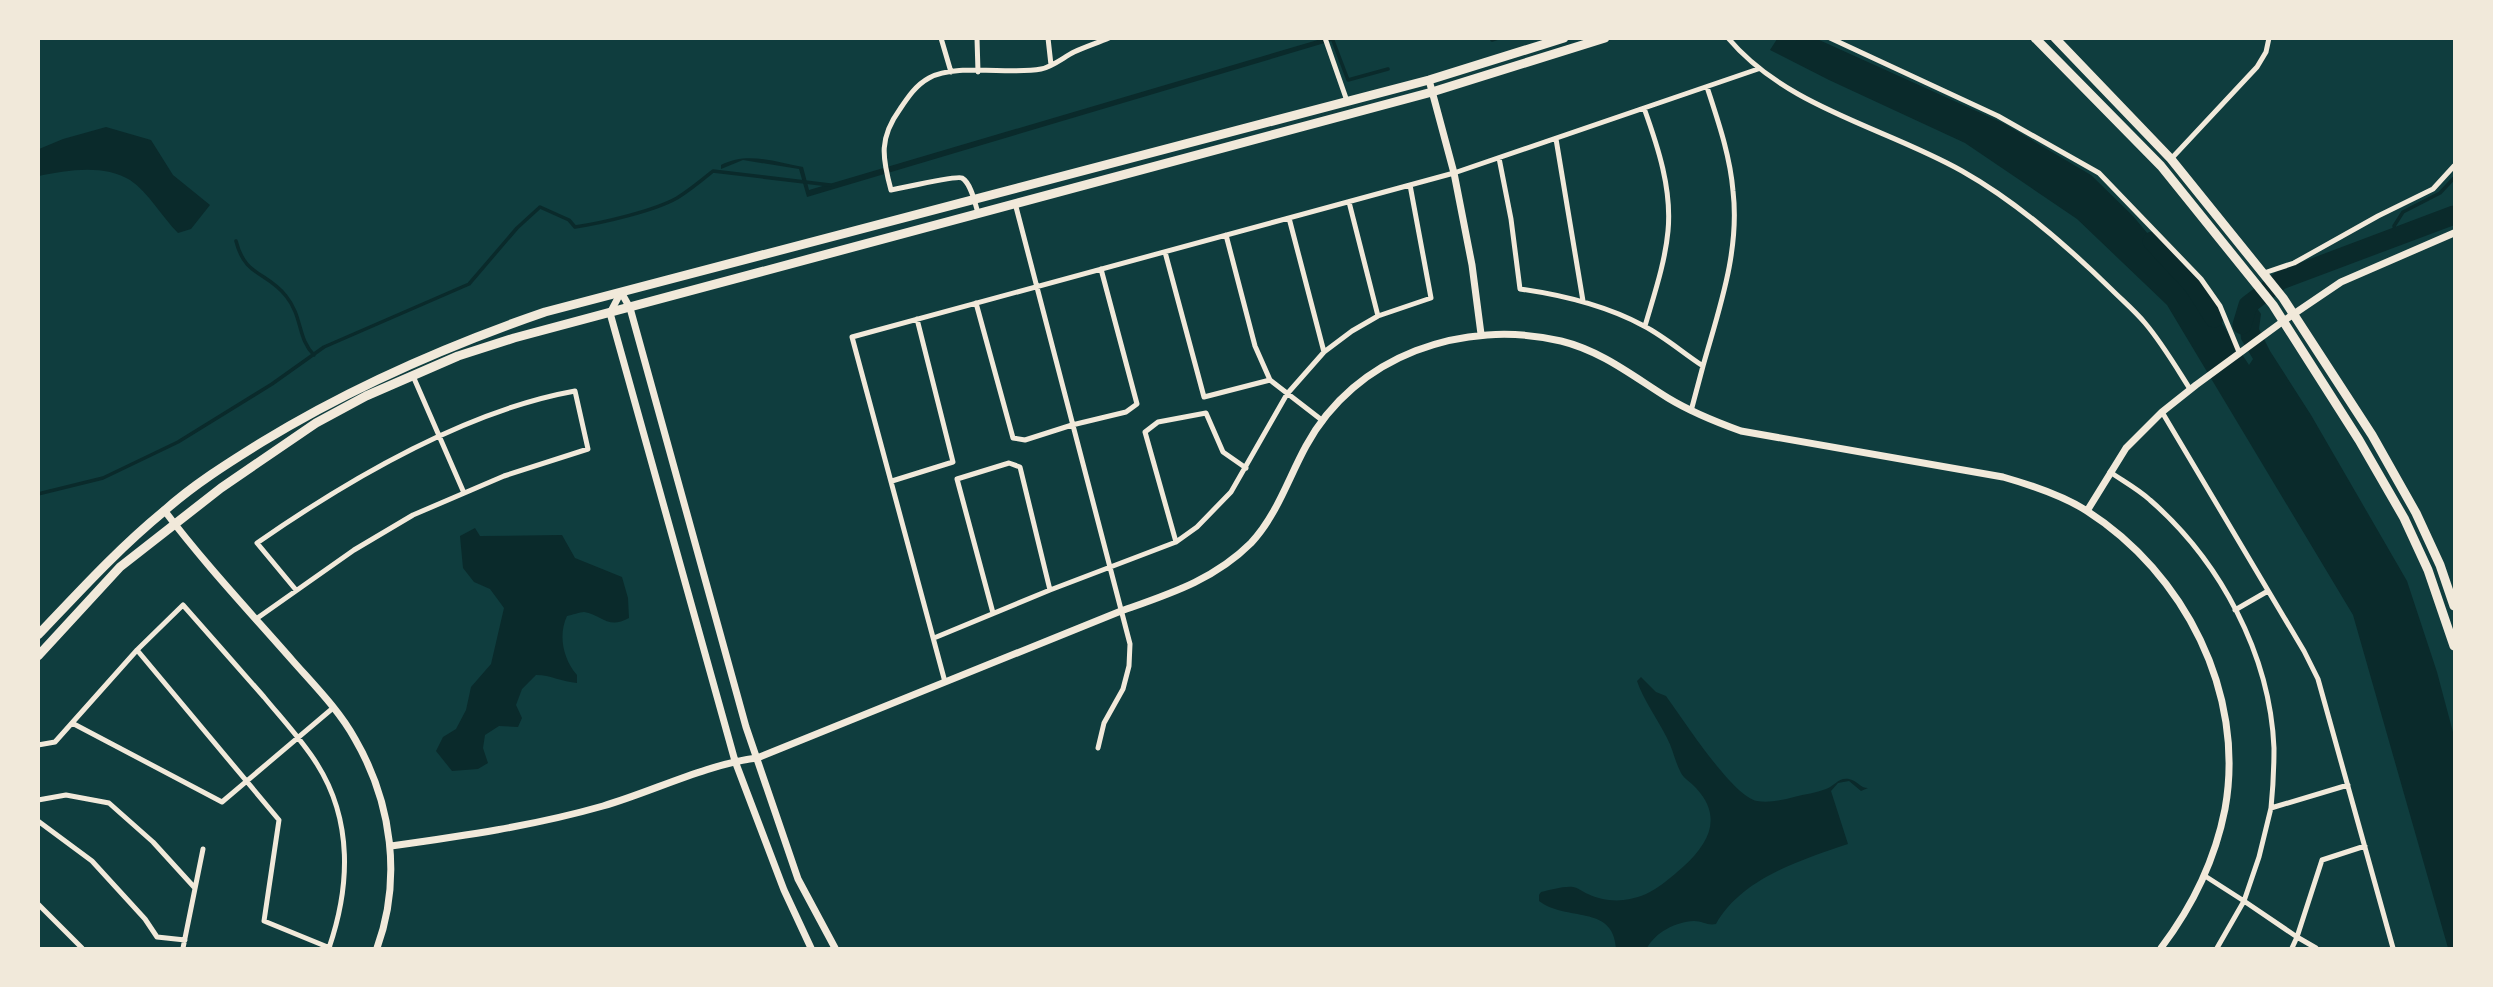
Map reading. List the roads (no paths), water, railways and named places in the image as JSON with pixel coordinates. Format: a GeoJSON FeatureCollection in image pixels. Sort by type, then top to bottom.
{"type":"FeatureCollection","features":[{"type":"Feature","properties":{"kind":"main road"},"geometry":{"type":"LineString","coordinates":[[38,635],[97,572],[164,510],[226,465],[344,394],[474,337],[545,312],[1429,80],[1564,38]]}},
{"type":"Feature","properties":{"kind":"main road"},"geometry":{"type":"LineString","coordinates":[[38,656],[120,568],[221,488],[316,423],[366,396],[458,356],[514,338],[1015,202],[1432,92],[1605,38]]}},
{"type":"Feature","properties":{"kind":"main road"},"geometry":{"type":"LineString","coordinates":[[2035,38],[2161,166],[2273,305],[2360,440],[2404,518],[2453,632],[2455,646]]}},
{"type":"Feature","properties":{"kind":"main road"},"geometry":{"type":"LineString","coordinates":[[2054,38],[2171,159],[2283,298],[2372,435],[2416,513],[2455,606]]}},
{"type":"Feature","properties":{"kind":"street"},"geometry":{"type":"LineString","coordinates":[[942,38],[951,72]]}},
{"type":"Feature","properties":{"kind":"street"},"geometry":{"type":"LineString","coordinates":[[977,38],[978,72]]}},
{"type":"Feature","properties":{"kind":"street"},"geometry":{"type":"LineString","coordinates":[[1048,38],[1051,65]]}},
{"type":"Feature","properties":{"kind":"street"},"geometry":{"type":"LineString","coordinates":[[978,213],[961,177],[954,176],[891,190],[883,161],[884,141],[894,117],[915,88],[931,77],[951,72],[1043,69],[1109,38]]}},
{"type":"Feature","properties":{"kind":"street"},"geometry":{"type":"LineString","coordinates":[[1325,38],[1348,100]]}},
{"type":"Feature","properties":{"kind":"street"},"geometry":{"type":"LineString","coordinates":[[1728,38],[1746,60],[1796,94],[1959,169],[2012,204],[2050,233],[2145,323],[2193,387]]}},
{"type":"Feature","properties":{"kind":"street"},"geometry":{"type":"LineString","coordinates":[[1830,38],[1998,116],[2099,173],[2201,279],[2220,306],[2241,351]]}},
{"type":"Feature","properties":{"kind":"street"},"geometry":{"type":"LineString","coordinates":[[2171,159],[2257,67],[2266,52],[2269,38]]}},
{"type":"Feature","properties":{"kind":"street"},"geometry":{"type":"LineString","coordinates":[[945,682],[852,337],[1454,173],[1758,69]]}},
{"type":"Feature","properties":{"kind":"street"},"geometry":{"type":"LineString","coordinates":[[1429,80],[1454,173],[1472,265],[1481,334]]}},
{"type":"Feature","properties":{"kind":"street"},"geometry":{"type":"LineString","coordinates":[[1691,411],[1728,271],[1734,215],[1729,163],[1707,87]]}},
{"type":"Feature","properties":{"kind":"street"},"geometry":{"type":"LineString","coordinates":[[1644,108],[1657,145],[1668,204],[1668,230],[1661,270],[1645,326]]}},
{"type":"Feature","properties":{"kind":"street"},"geometry":{"type":"LineString","coordinates":[[1556,139],[1583,301]]}},
{"type":"Feature","properties":{"kind":"street"},"geometry":{"type":"LineString","coordinates":[[1499,158],[1511,219],[1520,289],[1583,301],[1645,326],[1703,366]]}},
{"type":"Feature","properties":{"kind":"street"},"geometry":{"type":"LineString","coordinates":[[2264,273],[2294,263],[2433,189],[2455,166]]}},
{"type":"Feature","properties":{"kind":"street"},"geometry":{"type":"LineString","coordinates":[[934,638],[1049,590],[1176,542],[1216,510],[1246,468],[1287,394],[1324,352],[1378,316],[1431,298],[1410,185]]}},
{"type":"Feature","properties":{"kind":"street"},"geometry":{"type":"LineString","coordinates":[[1015,202],[1130,644],[1124,689],[1104,723],[1098,748]]}},
{"type":"Feature","properties":{"kind":"street"},"geometry":{"type":"LineString","coordinates":[[1349,202],[1378,316]]}},
{"type":"Feature","properties":{"kind":"street"},"geometry":{"type":"LineString","coordinates":[[1289,218],[1324,352]]}},
{"type":"Feature","properties":{"kind":"street"},"geometry":{"type":"LineString","coordinates":[[2087,511],[2126,448],[2162,412],[2193,387],[2282,321],[2341,282],[2455,233]]}},
{"type":"Feature","properties":{"kind":"street"},"geometry":{"type":"LineString","coordinates":[[1226,235],[1255,346],[1270,380],[1323,421]]}},
{"type":"Feature","properties":{"kind":"street"},"geometry":{"type":"LineString","coordinates":[[1165,252],[1204,397],[1270,380]]}},
{"type":"Feature","properties":{"kind":"street"},"geometry":{"type":"LineString","coordinates":[[976,303],[1013,438],[1025,440],[1126,412],[1137,404],[1101,269]]}},
{"type":"Feature","properties":{"kind":"street"},"geometry":{"type":"LineString","coordinates":[[621,292],[630,308],[746,727],[798,879],[835,948]]}},
{"type":"Feature","properties":{"kind":"street"},"geometry":{"type":"LineString","coordinates":[[621,292],[610,313],[735,761],[784,890],[811,948]]}},
{"type":"Feature","properties":{"kind":"street"},"geometry":{"type":"LineString","coordinates":[[892,481],[953,462],[917,319]]}},
{"type":"Feature","properties":{"kind":"street"},"geometry":{"type":"LineString","coordinates":[[391,846],[499,831],[565,816],[735,761],[757,758],[1121,611],[1179,591],[1211,576],[1253,541],[1273,515],[1307,445],[1323,421],[1350,391],[1377,369],[1413,351],[1444,341],[1481,334],[1519,334],[1563,341],[1600,355],[1691,411],[1741,431],[2003,477],[2031,485],[2087,511],[2127,543],[2173,593],[2200,639],[2221,698],[2226,733],[2228,764],[2225,807],[2205,876],[2161,948]]}},
{"type":"Feature","properties":{"kind":"street"},"geometry":{"type":"LineString","coordinates":[[413,376],[464,493]]}},
{"type":"Feature","properties":{"kind":"street"},"geometry":{"type":"LineString","coordinates":[[256,619],[354,550],[413,515],[504,476],[588,449],[575,391],[550,396],[439,436],[343,486],[257,543],[296,590]]}},
{"type":"Feature","properties":{"kind":"street"},"geometry":{"type":"LineString","coordinates":[[2162,412],[2318,679],[2393,948]]}},
{"type":"Feature","properties":{"kind":"street"},"geometry":{"type":"LineString","coordinates":[[1176,542],[1144,432],[1158,422],[1206,413],[1223,452],[1246,468]]}},
{"type":"Feature","properties":{"kind":"street"},"geometry":{"type":"LineString","coordinates":[[993,613],[957,479],[1009,463],[1020,467],[1049,590]]}},
{"type":"Feature","properties":{"kind":"street"},"geometry":{"type":"LineString","coordinates":[[2110,472],[2148,498],[2179,528],[2224,587],[2250,643],[2269,709],[2274,747],[2271,807],[2259,857],[2244,901],[2217,948]]}},
{"type":"Feature","properties":{"kind":"street"},"geometry":{"type":"LineString","coordinates":[[164,510],[333,708],[354,736],[368,762],[380,793],[391,846],[390,894],[377,948]]}},
{"type":"Feature","properties":{"kind":"street"},"geometry":{"type":"LineString","coordinates":[[2235,610],[2268,591]]}},
{"type":"Feature","properties":{"kind":"street"},"geometry":{"type":"LineString","coordinates":[[38,745],[55,742],[137,650],[183,605],[299,738],[318,766],[334,800],[343,832],[346,861],[340,915],[329,948],[264,921],[279,820],[137,650]]}},
{"type":"Feature","properties":{"kind":"street"},"geometry":{"type":"LineString","coordinates":[[72,723],[222,802],[333,708]]}},
{"type":"Feature","properties":{"kind":"street"},"geometry":{"type":"LineString","coordinates":[[2271,807],[2348,785]]}},
{"type":"Feature","properties":{"kind":"street"},"geometry":{"type":"LineString","coordinates":[[38,800],[66,795],[109,803],[153,842],[194,887]]}},
{"type":"Feature","properties":{"kind":"street"},"geometry":{"type":"LineString","coordinates":[[38,821],[92,861],[145,919],[157,937],[185,940]]}},
{"type":"Feature","properties":{"kind":"street"},"geometry":{"type":"LineString","coordinates":[[2292,948],[2322,860],[2365,846]]}},
{"type":"Feature","properties":{"kind":"street"},"geometry":{"type":"LineString","coordinates":[[183,948],[202,849]]}},
{"type":"Feature","properties":{"kind":"street"},"geometry":{"type":"LineString","coordinates":[[2205,876],[2316,948]]}},
{"type":"Feature","properties":{"kind":"street"},"geometry":{"type":"LineString","coordinates":[[38,904],[82,948]]}},
{"type":"Feature","properties":{"kind":"water"},"geometry":{"type":"Polygon","coordinates":[[[1321,39],[1338,39],[807,197],[799,169],[743,160],[721,169],[721,165],[731,161],[751,158],[803,167],[809,190],[1321,39]]]}},
{"type":"Feature","properties":{"kind":"water"},"geometry":{"type":"Polygon","coordinates":[[[1777,39],[1817,39],[2003,123],[2091,175],[2133,216],[2219,319],[2249,365],[2253,359],[2241,339],[2238,308],[2248,295],[2261,314],[2259,329],[2270,351],[2311,415],[2407,581],[2437,672],[2454,736],[2454,948],[2448,948],[2353,615],[2167,305],[2077,219],[1965,143],[1770,50],[1777,39]]]}},
{"type":"Feature","properties":{"kind":"water"},"geometry":{"type":"Polygon","coordinates":[[[106,127],[151,140],[173,175],[210,205],[191,229],[178,233],[143,192],[120,175],[85,170],[39,176],[39,149],[106,127]]]}},
{"type":"Feature","properties":{"kind":"water"},"geometry":{"type":"Polygon","coordinates":[[[475,528],[480,536],[562,535],[575,558],[622,577],[628,598],[629,618],[616,623],[584,612],[567,616],[563,647],[568,662],[577,675],[577,683],[536,675],[522,689],[516,705],[522,718],[518,727],[499,726],[485,735],[483,748],[488,763],[478,769],[452,771],[436,751],[443,737],[456,729],[466,710],[471,687],[491,664],[504,608],[490,589],[474,582],[463,568],[460,536],[475,528]]]}},
{"type":"Feature","properties":{"kind":"water"},"geometry":{"type":"Polygon","coordinates":[[[1641,677],[1656,692],[1666,696],[1735,786],[1757,801],[1781,800],[1822,790],[1845,779],[1868,788],[1861,791],[1849,781],[1838,783],[1831,791],[1848,844],[1792,864],[1757,883],[1727,908],[1716,924],[1694,921],[1680,923],[1661,933],[1647,948],[1616,948],[1613,934],[1607,925],[1597,919],[1550,907],[1539,901],[1541,892],[1573,887],[1598,898],[1614,900],[1645,894],[1666,882],[1693,857],[1706,839],[1711,819],[1704,799],[1679,769],[1669,742],[1637,681],[1641,677]]]}},
{"type":"Feature","properties":{"kind":"waterway"},"geometry":{"type":"LineString","coordinates":[[1332,38],[1348,80],[1388,69]]}},
{"type":"Feature","properties":{"kind":"waterway"},"geometry":{"type":"LineString","coordinates":[[1492,40],[1498,38]]}},
{"type":"Feature","properties":{"kind":"waterway"},"geometry":{"type":"LineString","coordinates":[[38,494],[103,478],[178,442],[272,384],[324,347],[469,284],[517,228],[540,207],[569,220],[575,227],[599,223],[667,203],[687,192],[713,171],[830,185]]}},
{"type":"Feature","properties":{"kind":"waterway"},"geometry":{"type":"LineString","coordinates":[[2397,236],[2394,226],[2403,212],[2440,193],[2454,178]]}},
{"type":"Feature","properties":{"kind":"waterway"},"geometry":{"type":"LineString","coordinates":[[2242,325],[2248,305],[2281,280],[2454,215]]}},
{"type":"Feature","properties":{"kind":"waterway"},"geometry":{"type":"LineString","coordinates":[[236,241],[240,253],[251,268],[286,296],[295,312],[305,342],[314,355]]}},
{"type":"Feature","properties":{"kind":"waterway"},"geometry":{"type":"LineString","coordinates":[[2152,241],[2193,285],[2214,318]]}}]}
